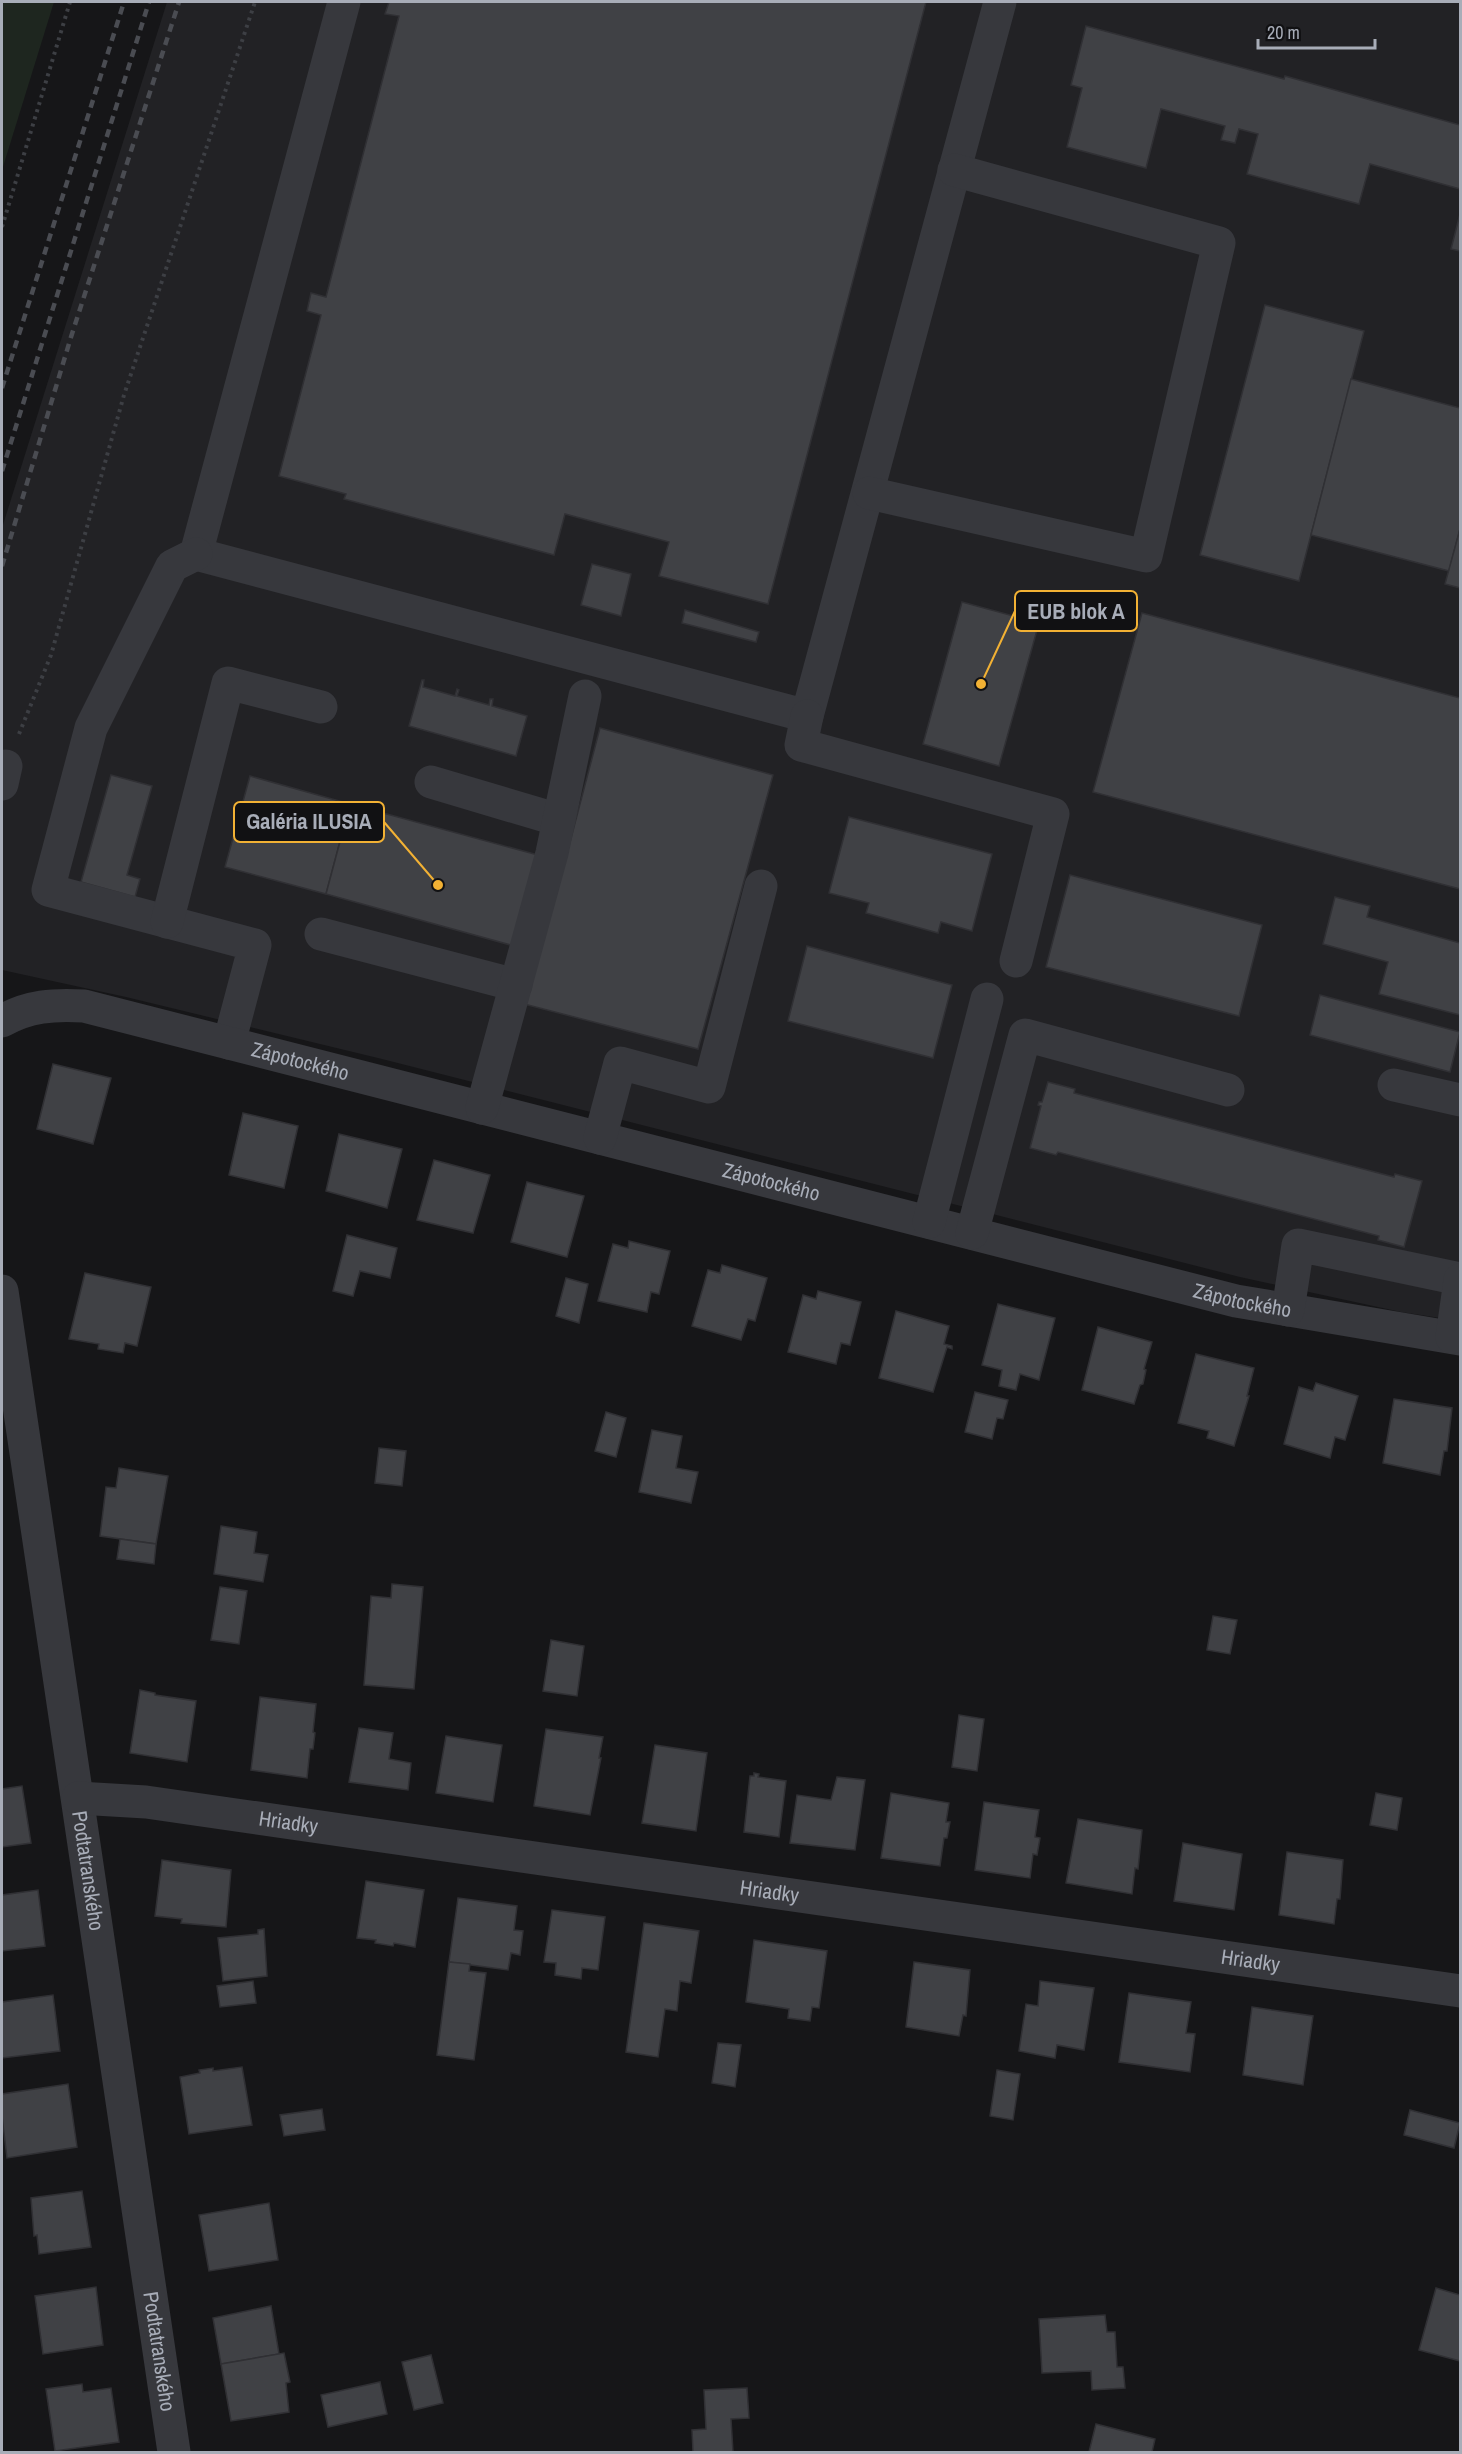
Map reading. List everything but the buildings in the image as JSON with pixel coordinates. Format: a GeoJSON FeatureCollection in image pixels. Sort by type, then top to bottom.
{"type":"FeatureCollection","features":[{"type":"Feature","properties":{"kind":"street"},"geometry":{"type":"LineString","coordinates":[[196,554],[344,2]]}},
{"type":"Feature","properties":{"kind":"street"},"geometry":{"type":"LineString","coordinates":[[1000,2],[801,745],[1053,814],[1016,961]]}},
{"type":"Feature","properties":{"kind":"street"},"geometry":{"type":"LineString","coordinates":[[869,493],[1146,556],[1219,243],[954,170]]}},
{"type":"Feature","properties":{"kind":"street"},"geometry":{"type":"LineString","coordinates":[[230,1043],[255,945],[48,890],[91,728],[172,566],[196,554],[807,716]]}},
{"type":"Feature","properties":{"kind":"street"},"geometry":{"type":"LineString","coordinates":[[167,922],[228,683],[321,707]]}},
{"type":"Feature","properties":{"kind":"street"},"geometry":{"type":"LineString","coordinates":[[482,1108],[559,820],[585,696]]}},
{"type":"Feature","properties":{"kind":"street"},"geometry":{"type":"LineString","coordinates":[[431,782],[559,820]]}},
{"type":"Feature","properties":{"kind":"street"},"geometry":{"type":"LineString","coordinates":[[600,1138],[620,1063],[709,1087],[761,886]]}},
{"type":"Feature","properties":{"kind":"street"},"geometry":{"type":"LineString","coordinates":[[321,934],[516,985]]}},
{"type":"Feature","properties":{"kind":"street"},"geometry":{"type":"LineString","coordinates":[[929,1222],[987,999]]}},
{"type":"Feature","properties":{"kind":"street","name":"Zápotockého"},"geometry":{"type":"LineString","coordinates":[[2,1019],[35,1007],[58,1004],[84,1006],[1236,1301],[1456,1338]]}},
{"type":"Feature","properties":{"kind":"street"},"geometry":{"type":"LineString","coordinates":[[972,1233],[1025,1035],[1228,1090]]}},
{"type":"Feature","properties":{"kind":"street"},"geometry":{"type":"LineString","coordinates":[[1394,1085],[1461,1100]]}},
{"type":"Feature","properties":{"kind":"street"},"geometry":{"type":"LineString","coordinates":[[1288,1310],[1298,1245],[1461,1280],[1456,1338]]}},
{"type":"Feature","properties":{"kind":"street","name":"Podtatranského"},"geometry":{"type":"LineString","coordinates":[[2,1291],[174,2452]]}},
{"type":"Feature","properties":{"kind":"street","name":"Hriadky"},"geometry":{"type":"LineString","coordinates":[[78,1798],[170,1806],[1461,1991]]}},
{"type":"Feature","properties":{"kind":"path"},"geometry":{"type":"LineString","coordinates":[[2,227],[69,2]]}},
{"type":"Feature","properties":{"kind":"path"},"geometry":{"type":"LineString","coordinates":[[4,775],[51,655],[124,395],[255,2]]}},
{"type":"Feature","properties":{"kind":"shaded area"},"geometry":{"type":"Polygon","coordinates":[[[2,2],[54,2],[2,170],[2,2]]]}},
{"type":"Feature","properties":{"kind":"shaded area"},"geometry":{"type":"Polygon","coordinates":[[[167,2],[1460,2],[1460,1321],[1401,1312],[1240,1277],[382,1059],[126,997],[2,970],[2,528],[167,2]]]}},
{"type":"Feature","properties":{"kind":"railway"},"geometry":{"type":"LineString","coordinates":[[2,388],[124,2]]}},
{"type":"Feature","properties":{"kind":"railway"},"geometry":{"type":"LineString","coordinates":[[2,471],[149,2]]}},
{"type":"Feature","properties":{"kind":"railway"},"geometry":{"type":"LineString","coordinates":[[2,566],[71,337],[179,2]]}},
{"type":"Feature","properties":{"kind":"place","name":"EUB blok A"},"geometry":{"type":"Point","coordinates":[981,684]}},
{"type":"Feature","properties":{"kind":"place","name":"Galéria ILUSIA"},"geometry":{"type":"Point","coordinates":[438,885]}}]}
